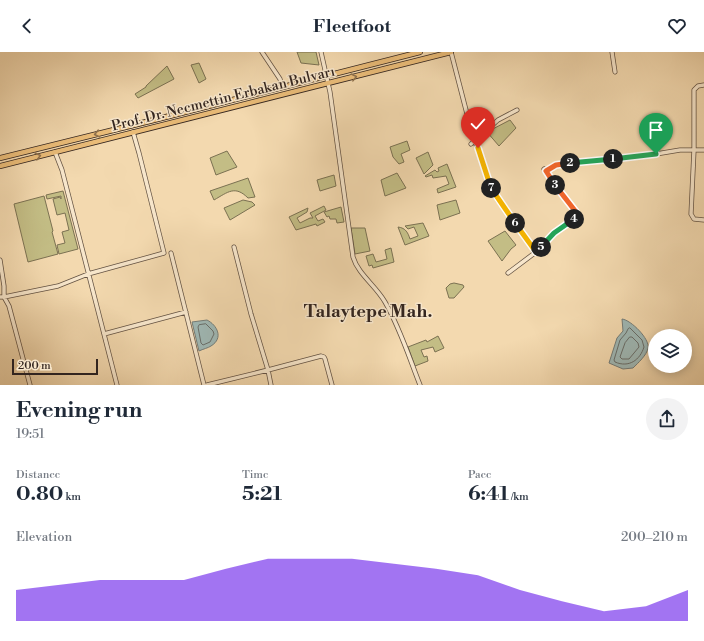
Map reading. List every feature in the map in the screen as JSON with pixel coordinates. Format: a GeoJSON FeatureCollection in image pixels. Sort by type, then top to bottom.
{"type":"FeatureCollection","features":[{"type":"Feature","properties":{"kind":"main road","name":"Prof. Dr. Necmettin Erbakan Bulvarı"},"geometry":{"type":"LineString","coordinates":[[0,158],[420,52]]}},
{"type":"Feature","properties":{"kind":"main road","name":"Prof. Dr. Necmettin Erbakan Bulvarı"},"geometry":{"type":"LineString","coordinates":[[0,166],[451,52]]}},
{"type":"Feature","properties":{"kind":"street"},"geometry":{"type":"LineString","coordinates":[[262,52],[280,79],[282,87]]}},
{"type":"Feature","properties":{"kind":"street"},"geometry":{"type":"LineString","coordinates":[[320,52],[329,83],[355,264],[380,294],[391,312],[420,385]]}},
{"type":"Feature","properties":{"kind":"street"},"geometry":{"type":"LineString","coordinates":[[451,52],[473,143],[478,148],[492,192],[536,252]]}},
{"type":"Feature","properties":{"kind":"street"},"geometry":{"type":"LineString","coordinates":[[612,52],[615,72]]}},
{"type":"Feature","properties":{"kind":"street"},"geometry":{"type":"LineString","coordinates":[[704,85],[698,86],[694,90],[694,150],[691,214],[694,219],[704,220]]}},
{"type":"Feature","properties":{"kind":"street"},"geometry":{"type":"LineString","coordinates":[[473,143],[498,120],[517,110]]}},
{"type":"Feature","properties":{"kind":"street"},"geometry":{"type":"LineString","coordinates":[[2,297],[58,286],[88,274],[164,253],[133,132]]}},
{"type":"Feature","properties":{"kind":"street"},"geometry":{"type":"LineString","coordinates":[[508,273],[536,252],[554,233],[577,216],[576,212],[560,194],[545,170],[556,165],[573,162],[656,154],[680,150],[704,150]]}},
{"type":"Feature","properties":{"kind":"street"},"geometry":{"type":"LineString","coordinates":[[55,152],[62,170],[117,385]]}},
{"type":"Feature","properties":{"kind":"street"},"geometry":{"type":"LineString","coordinates":[[234,247],[271,385]]}},
{"type":"Feature","properties":{"kind":"street"},"geometry":{"type":"LineString","coordinates":[[171,253],[206,385],[323,356],[332,385]]}},
{"type":"Feature","properties":{"kind":"street"},"geometry":{"type":"LineString","coordinates":[[0,260],[4,286],[2,297]]}},
{"type":"Feature","properties":{"kind":"street"},"geometry":{"type":"LineString","coordinates":[[2,297],[6,298],[13,318],[30,385]]}},
{"type":"Feature","properties":{"kind":"street"},"geometry":{"type":"LineString","coordinates":[[104,334],[186,312]]}},
{"type":"Feature","properties":{"kind":"shaded area"},"geometry":{"type":"Polygon","coordinates":[[[297,52],[316,52],[319,65],[301,63],[297,52]]]}},
{"type":"Feature","properties":{"kind":"shaded area"},"geometry":{"type":"Polygon","coordinates":[[[199,63],[206,79],[199,83],[191,65],[199,63]]]}},
{"type":"Feature","properties":{"kind":"shaded area"},"geometry":{"type":"Polygon","coordinates":[[[167,66],[174,79],[138,98],[135,94],[146,87],[167,66]]]}},
{"type":"Feature","properties":{"kind":"shaded area"},"geometry":{"type":"Polygon","coordinates":[[[510,120],[516,128],[499,146],[487,132],[510,120]]]}},
{"type":"Feature","properties":{"kind":"shaded area"},"geometry":{"type":"Polygon","coordinates":[[[407,141],[410,150],[401,154],[404,162],[399,164],[393,157],[390,147],[407,141]]]}},
{"type":"Feature","properties":{"kind":"shaded area"},"geometry":{"type":"Polygon","coordinates":[[[227,151],[237,167],[216,175],[210,158],[227,151]]]}},
{"type":"Feature","properties":{"kind":"shaded area"},"geometry":{"type":"Polygon","coordinates":[[[428,152],[433,165],[424,174],[416,158],[428,152]]]}},
{"type":"Feature","properties":{"kind":"shaded area"},"geometry":{"type":"Polygon","coordinates":[[[447,164],[456,187],[438,193],[437,189],[449,184],[446,176],[433,178],[432,175],[425,176],[435,170],[437,172],[439,171],[438,168],[447,164]]]}},
{"type":"Feature","properties":{"kind":"shaded area"},"geometry":{"type":"Polygon","coordinates":[[[397,173],[406,188],[385,196],[381,180],[397,173]]]}},
{"type":"Feature","properties":{"kind":"shaded area"},"geometry":{"type":"Polygon","coordinates":[[[334,175],[336,186],[320,191],[317,180],[334,175]]]}},
{"type":"Feature","properties":{"kind":"shaded area"},"geometry":{"type":"Polygon","coordinates":[[[248,178],[255,197],[248,198],[239,192],[231,191],[214,200],[210,191],[248,178]]]}},
{"type":"Feature","properties":{"kind":"shaded area"},"geometry":{"type":"Polygon","coordinates":[[[63,191],[78,249],[59,254],[57,245],[65,243],[62,232],[69,230],[65,213],[57,215],[53,199],[60,197],[61,199],[61,196],[47,199],[46,195],[63,191]]]}},
{"type":"Feature","properties":{"kind":"shaded area"},"geometry":{"type":"Polygon","coordinates":[[[44,196],[58,254],[28,262],[14,204],[44,196]]]}},
{"type":"Feature","properties":{"kind":"shaded area"},"geometry":{"type":"Polygon","coordinates":[[[243,200],[252,202],[255,205],[230,220],[224,208],[243,200]]]}},
{"type":"Feature","properties":{"kind":"shaded area"},"geometry":{"type":"Polygon","coordinates":[[[456,200],[460,213],[440,220],[437,205],[456,200]]]}},
{"type":"Feature","properties":{"kind":"shaded area"},"geometry":{"type":"Polygon","coordinates":[[[324,206],[326,210],[315,216],[318,221],[323,219],[325,222],[317,226],[316,224],[296,230],[289,217],[308,208],[307,212],[297,218],[300,223],[313,218],[310,213],[324,206]]]}},
{"type":"Feature","properties":{"kind":"shaded area"},"geometry":{"type":"Polygon","coordinates":[[[341,207],[344,222],[337,223],[336,219],[330,219],[324,212],[341,207]]]}},
{"type":"Feature","properties":{"kind":"shaded area"},"geometry":{"type":"Polygon","coordinates":[[[423,223],[429,236],[405,245],[398,227],[405,230],[410,239],[418,236],[414,227],[408,229],[405,226],[423,223]]]}},
{"type":"Feature","properties":{"kind":"shaded area"},"geometry":{"type":"Polygon","coordinates":[[[351,228],[365,228],[370,251],[355,254],[351,228]]]}},
{"type":"Feature","properties":{"kind":"shaded area"},"geometry":{"type":"Polygon","coordinates":[[[505,231],[516,245],[502,261],[488,241],[505,231]]]}},
{"type":"Feature","properties":{"kind":"shaded area"},"geometry":{"type":"Polygon","coordinates":[[[391,248],[394,262],[373,268],[372,265],[369,266],[366,256],[373,254],[376,262],[387,259],[385,250],[391,248]]]}},
{"type":"Feature","properties":{"kind":"shaded area"},"geometry":{"type":"Polygon","coordinates":[[[454,283],[463,285],[464,287],[454,298],[449,298],[446,288],[450,284],[454,283]]]}},
{"type":"Feature","properties":{"kind":"shaded area"},"geometry":{"type":"Polygon","coordinates":[[[438,336],[444,348],[435,352],[433,347],[421,350],[424,357],[427,356],[428,361],[415,366],[408,347],[426,340],[427,342],[438,336]]]}},
{"type":"Feature","properties":{"kind":"water"},"geometry":{"type":"Polygon","coordinates":[[[622,319],[635,326],[643,335],[648,344],[646,353],[633,368],[623,369],[609,363],[617,338],[623,331],[622,319]]]}},
{"type":"Feature","properties":{"kind":"water"},"geometry":{"type":"Polygon","coordinates":[[[207,320],[214,325],[218,332],[218,336],[215,343],[199,351],[192,322],[207,320]]]}},
{"type":"Feature","properties":{"kind":"district","name":"Talaytepe Mah."},"geometry":{"type":"Point","coordinates":[368,311]}},
{"type":"Feature","properties":{"kind":"route"},"geometry":{"type":"LineString","coordinates":[[478,148],[492,192],[536,252],[554,233],[577,216],[576,212],[560,194],[546,171],[556,165],[573,162],[656,154]]}}]}
